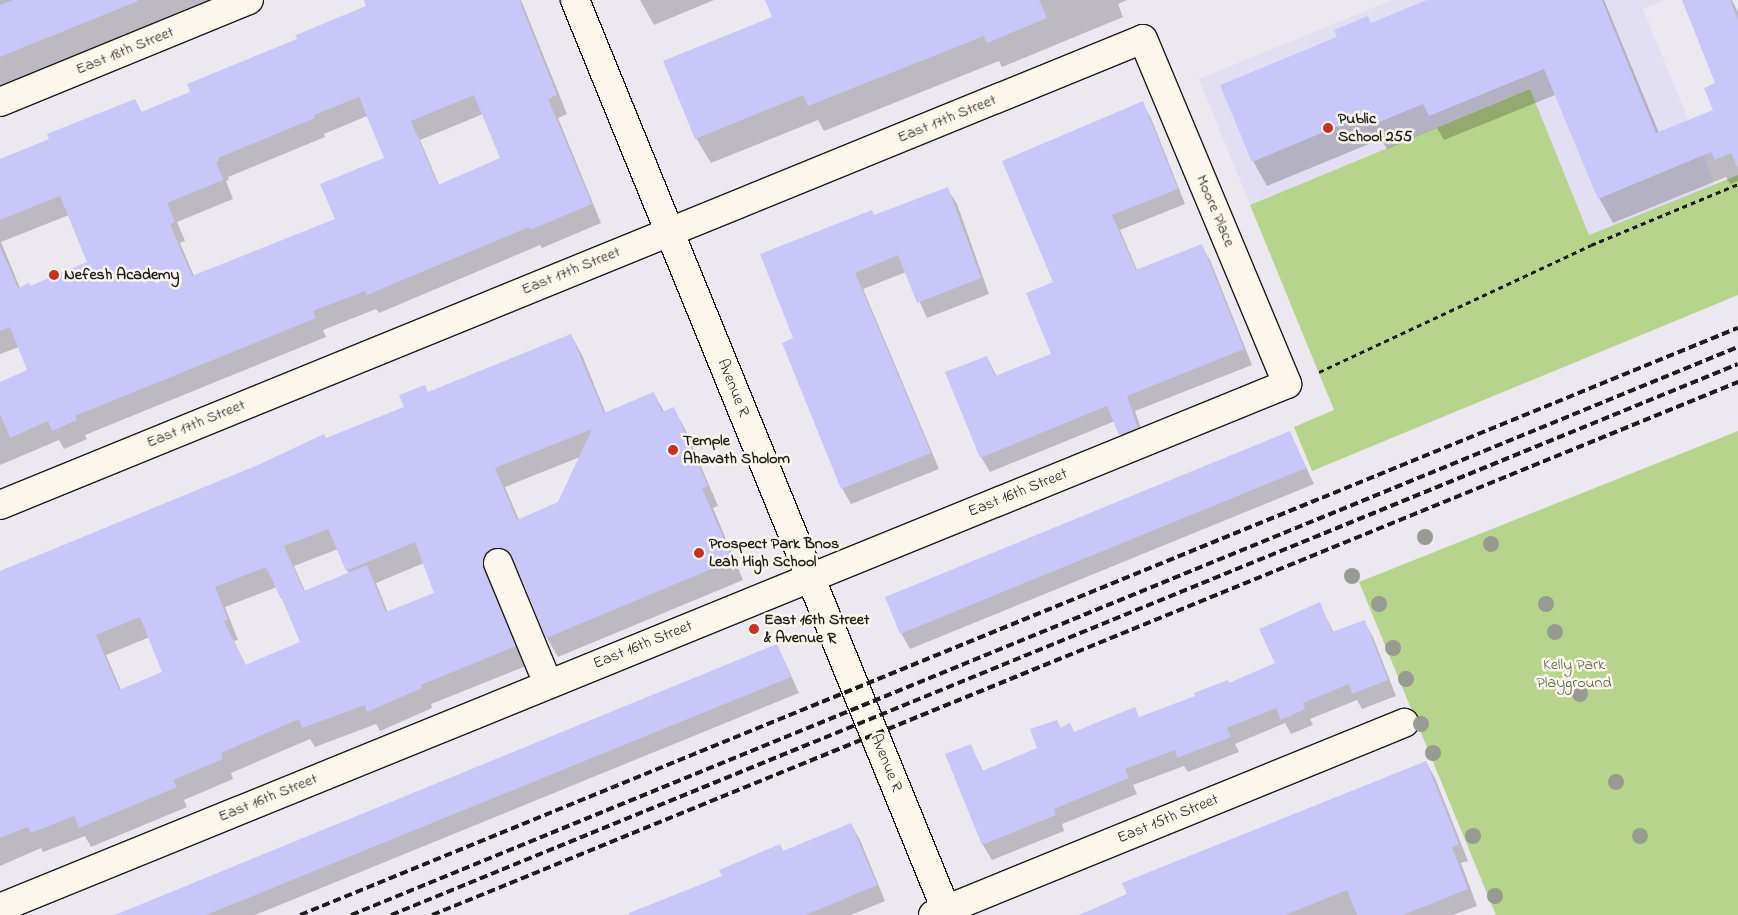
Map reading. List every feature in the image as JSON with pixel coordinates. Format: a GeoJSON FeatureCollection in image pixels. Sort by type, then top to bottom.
{"type":"FeatureCollection","features":[{"type":"Feature","properties":{"kind":"street","name":"East 18th Street"},"geometry":{"type":"LineString","coordinates":[[0,102],[249,0]]}},
{"type":"Feature","properties":{"kind":"street","name":"Avenue R"},"geometry":{"type":"LineString","coordinates":[[574,0],[810,578],[942,913]]}},
{"type":"Feature","properties":{"kind":"street","name":"East 17th Street"},"geometry":{"type":"LineString","coordinates":[[0,505],[1143,39]]}},
{"type":"Feature","properties":{"kind":"street","name":"Moore Place"},"geometry":{"type":"LineString","coordinates":[[1143,39],[1287,384]]}},
{"type":"Feature","properties":{"kind":"street","name":"East 16th Street"},"geometry":{"type":"LineString","coordinates":[[0,908],[1287,384]]}},
{"type":"Feature","properties":{"kind":"street"},"geometry":{"type":"LineString","coordinates":[[498,563],[548,684]]}},
{"type":"Feature","properties":{"kind":"street","name":"East 15th Street"},"geometry":{"type":"LineString","coordinates":[[942,913],[1404,723]]}},
{"type":"Feature","properties":{"kind":"path"},"geometry":{"type":"LineString","coordinates":[[1319,372],[1591,245],[1738,184]]}},
{"type":"Feature","properties":{"kind":"shaded area","name":"Public School 255"},"geometry":{"type":"Polygon","coordinates":[[[1392,0],[1665,0],[1643,9],[1715,185],[1589,235],[1529,89],[1250,205],[1199,79],[1392,0]]]}},
{"type":"Feature","properties":{"kind":"green space"},"geometry":{"type":"Polygon","coordinates":[[[1530,89],[1589,235],[1738,175],[1738,295],[1312,471],[1294,427],[1334,410],[1250,205],[1530,89]]]}},
{"type":"Feature","properties":{"kind":"green space","name":"Kelly Park Playground"},"geometry":{"type":"Polygon","coordinates":[[[1738,431],[1738,915],[1496,915],[1359,582],[1738,431]]]}},
{"type":"Feature","properties":{"kind":"building"},"geometry":{"type":"Polygon","coordinates":[[[13,0],[138,1],[0,57],[0,5],[13,0]]]}},
{"type":"Feature","properties":{"kind":"building"},"geometry":{"type":"Polygon","coordinates":[[[364,0],[519,0],[557,95],[548,99],[592,204],[530,230],[529,227],[367,295],[365,291],[313,311],[316,318],[75,416],[77,420],[52,431],[48,421],[10,438],[0,414],[0,382],[27,370],[10,327],[0,331],[0,247],[18,288],[29,283],[30,286],[87,262],[60,196],[0,220],[0,159],[49,139],[47,134],[135,99],[141,112],[190,92],[187,84],[297,39],[296,35],[366,6],[364,0]],[[474,95],[411,121],[438,185],[500,158],[474,95]],[[359,97],[314,115],[315,118],[218,158],[219,161],[216,162],[223,180],[167,203],[175,222],[170,224],[192,276],[335,219],[320,184],[384,158],[359,97]]]}},
{"type":"Feature","properties":{"kind":"building"},"geometry":{"type":"Polygon","coordinates":[[[765,0],[1039,0],[1047,18],[987,43],[984,36],[808,106],[803,95],[695,139],[663,61],[772,17],[765,0]]]}},
{"type":"Feature","properties":{"kind":"building","name":"Public School 255"},"geometry":{"type":"Polygon","coordinates":[[[1427,0],[1602,0],[1656,133],[1713,110],[1704,88],[1715,83],[1682,0],[1730,0],[1738,20],[1738,169],[1731,153],[1715,160],[1711,152],[1598,199],[1544,69],[1429,116],[1423,104],[1372,125],[1367,114],[1252,162],[1220,85],[1337,37],[1334,30],[1368,16],[1371,23],[1427,0]]]}},
{"type":"Feature","properties":{"kind":"building"},"geometry":{"type":"Polygon","coordinates":[[[1143,101],[1178,189],[1112,215],[1136,270],[1202,244],[1244,349],[1127,396],[1138,428],[1119,435],[1107,406],[980,458],[945,372],[987,356],[995,376],[1051,354],[1026,293],[1053,282],[1002,161],[1143,101]]]}},
{"type":"Feature","properties":{"kind":"building"},"geometry":{"type":"Polygon","coordinates":[[[948,187],[981,278],[917,303],[898,255],[855,273],[931,453],[841,489],[782,343],[793,338],[760,254],[872,210],[874,215],[948,187]]]}},
{"type":"Feature","properties":{"kind":"building"},"geometry":{"type":"Polygon","coordinates":[[[571,334],[604,413],[654,392],[662,412],[674,407],[708,486],[702,488],[733,560],[546,638],[512,557],[507,550],[492,548],[485,554],[483,568],[516,646],[421,685],[422,688],[367,712],[365,705],[302,728],[299,719],[221,753],[223,759],[173,780],[177,787],[79,828],[74,816],[31,833],[28,827],[0,838],[0,571],[258,465],[324,434],[326,438],[404,407],[399,395],[425,385],[428,392],[571,334]],[[592,429],[495,468],[517,520],[558,502],[592,429]],[[328,529],[284,546],[304,591],[367,565],[386,612],[434,593],[415,542],[346,571],[328,529]],[[266,567],[215,587],[228,620],[224,621],[245,665],[300,642],[282,598],[266,567]],[[140,617],[96,635],[119,690],[162,672],[140,617]]]}},
{"type":"Feature","properties":{"kind":"building"},"geometry":{"type":"Polygon","coordinates":[[[1290,431],[1306,468],[900,634],[885,597],[1290,431]]]}},
{"type":"Feature","properties":{"kind":"building"},"geometry":{"type":"Polygon","coordinates":[[[1320,602],[1332,632],[1365,620],[1388,680],[1352,694],[1349,684],[1303,703],[1305,709],[1281,720],[1276,708],[1227,728],[1231,737],[1177,758],[1175,750],[1125,769],[1129,778],[1054,809],[1056,815],[982,845],[945,754],[971,744],[982,771],[1037,748],[1030,729],[1057,720],[1060,728],[1070,723],[1074,732],[1135,707],[1139,717],[1195,696],[1194,693],[1228,680],[1229,683],[1275,663],[1259,629],[1320,602]]]}},
{"type":"Feature","properties":{"kind":"building"},"geometry":{"type":"Polygon","coordinates":[[[777,644],[791,677],[206,915],[115,915],[777,644]]]}},
{"type":"Feature","properties":{"kind":"building"},"geometry":{"type":"Polygon","coordinates":[[[1426,761],[1459,844],[1452,847],[1468,889],[1403,915],[1357,915],[1347,890],[1285,915],[1079,915],[1127,895],[1122,883],[1426,761]]]}},
{"type":"Feature","properties":{"kind":"building"},"geometry":{"type":"Polygon","coordinates":[[[851,823],[877,885],[837,902],[805,915],[629,915],[629,913],[722,876],[719,870],[780,844],[783,851],[851,823]]]}},
{"type":"Feature","properties":{"kind":"railway"},"geometry":{"type":"LineString","coordinates":[[300,915],[1738,328]]}},
{"type":"Feature","properties":{"kind":"railway"},"geometry":{"type":"LineString","coordinates":[[351,915],[1738,347]]}},
{"type":"Feature","properties":{"kind":"railway"},"geometry":{"type":"LineString","coordinates":[[391,915],[1738,364]]}},
{"type":"Feature","properties":{"kind":"railway"},"geometry":{"type":"LineString","coordinates":[[432,915],[1738,382]]}},
{"type":"Feature","properties":{"kind":"place","name":"Public School 255"},"geometry":{"type":"Point","coordinates":[1328,128]}},
{"type":"Feature","properties":{"kind":"place","name":"Nefesh Academy"},"geometry":{"type":"Point","coordinates":[54,275]}},
{"type":"Feature","properties":{"kind":"place","name":"Temple Ahavath Sholom"},"geometry":{"type":"Point","coordinates":[673,450]}},
{"type":"Feature","properties":{"kind":"place","name":"Prospect Park Bnos Leah High School"},"geometry":{"type":"Point","coordinates":[699,553]}},
{"type":"Feature","properties":{"kind":"place","name":"East 16th Street & Avenue R"},"geometry":{"type":"Point","coordinates":[754,629]}}]}
